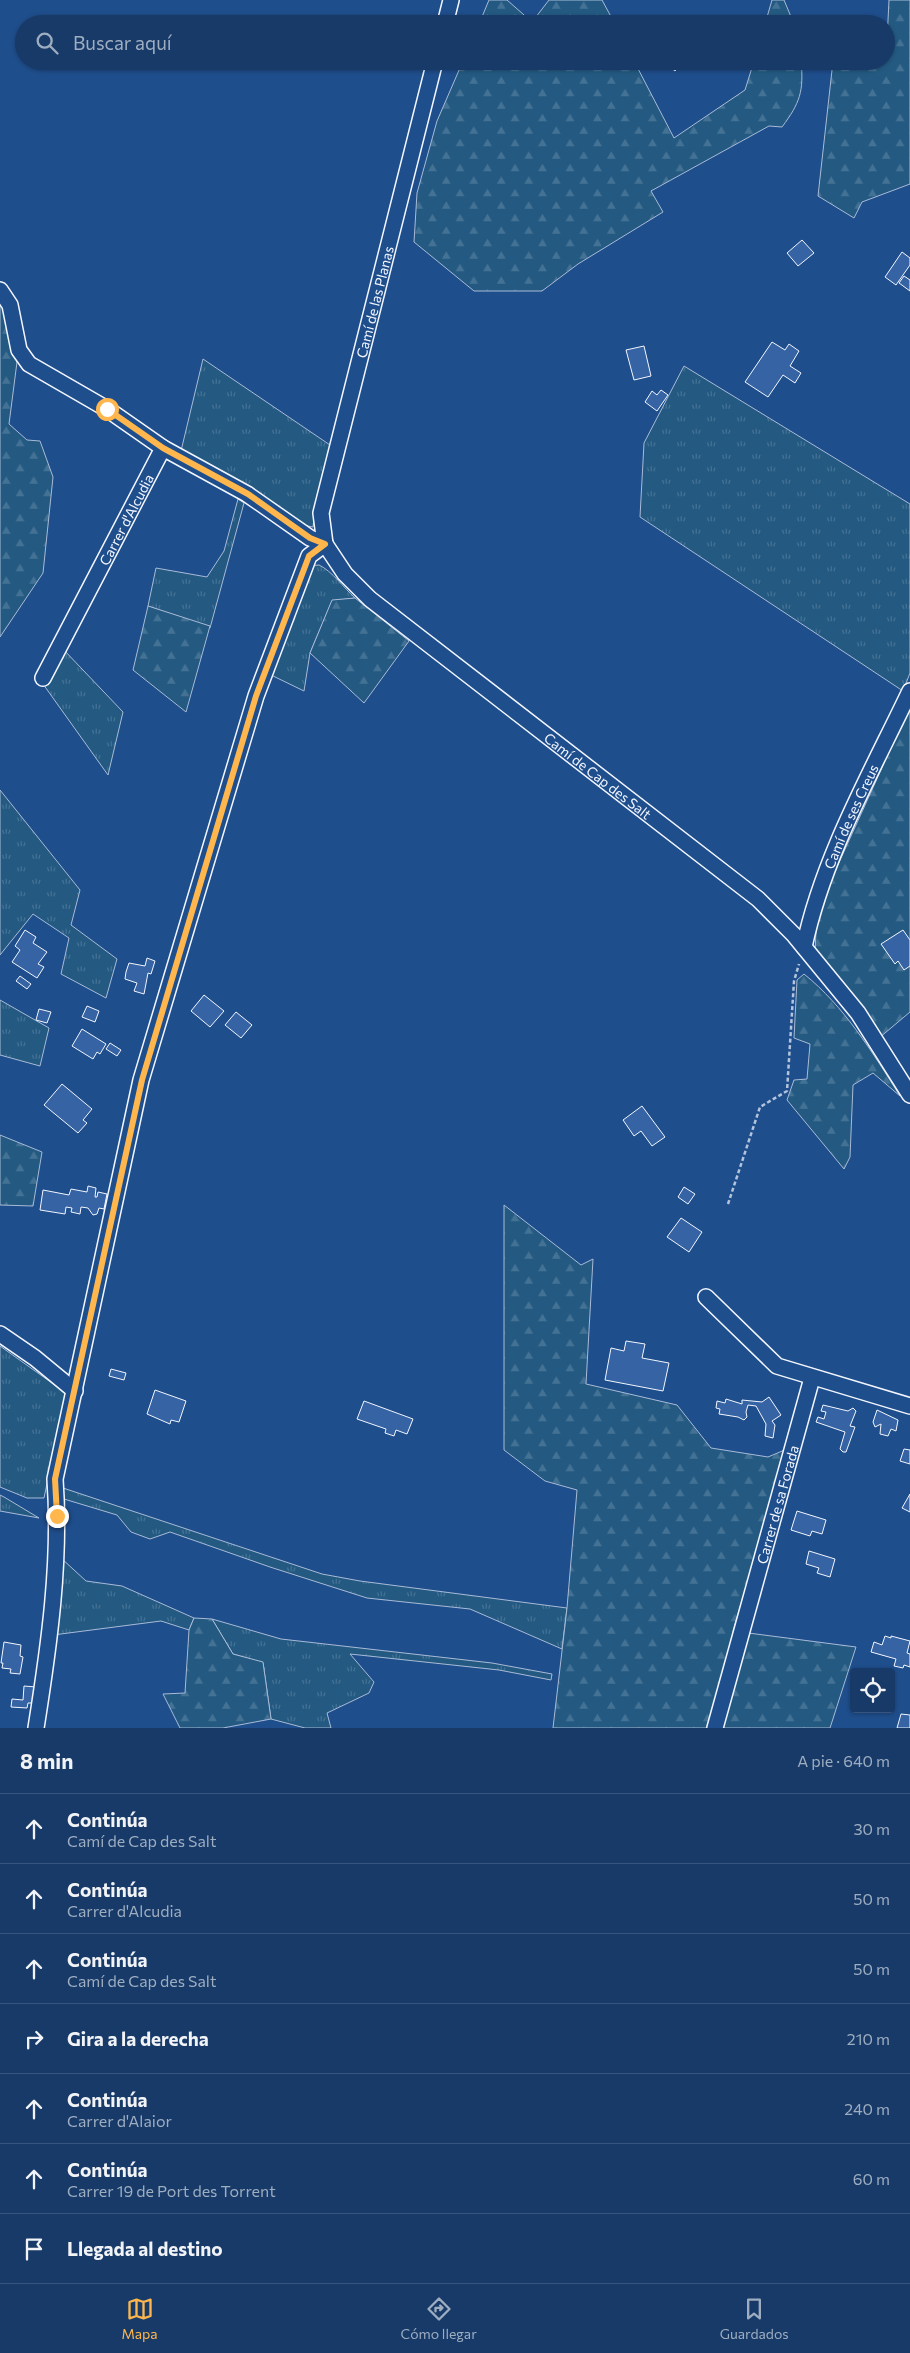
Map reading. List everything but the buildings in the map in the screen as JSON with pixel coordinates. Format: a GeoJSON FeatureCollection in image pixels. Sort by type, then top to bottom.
{"type":"FeatureCollection","features":[{"type":"Feature","properties":{"kind":"street"},"geometry":{"type":"LineString","coordinates":[[447,15],[451,0]]}},
{"type":"Feature","properties":{"kind":"street","name":"Camí de las Planas"},"geometry":{"type":"LineString","coordinates":[[325,544],[321,513],[433,70]]}},
{"type":"Feature","properties":{"kind":"street"},"geometry":{"type":"LineString","coordinates":[[0,290],[10,305],[19,350],[29,364],[50,378],[107,409],[163,448]]}},
{"type":"Feature","properties":{"kind":"street","name":"Camí de Cap des Salt"},"geometry":{"type":"LineString","coordinates":[[163,448],[248,494],[310,538],[325,544],[345,574],[370,599],[758,899],[804,947],[858,1013],[910,1095]]}},
{"type":"Feature","properties":{"kind":"street","name":"Carrer d'Alcudia"},"geometry":{"type":"LineString","coordinates":[[43,678],[163,448]]}},
{"type":"Feature","properties":{"kind":"street"},"geometry":{"type":"LineString","coordinates":[[36,1728],[55,1581],[57,1516],[55,1479],[142,1080],[256,696],[309,556],[325,544]]}},
{"type":"Feature","properties":{"kind":"street","name":"Camí de ses Creus"},"geometry":{"type":"LineString","coordinates":[[804,947],[816,900],[851,816],[910,690]]}},
{"type":"Feature","properties":{"kind":"street"},"geometry":{"type":"LineString","coordinates":[[706,1296],[777,1366],[910,1406]]}},
{"type":"Feature","properties":{"kind":"street"},"geometry":{"type":"LineString","coordinates":[[0,1334],[35,1358],[75,1391]]}},
{"type":"Feature","properties":{"kind":"street","name":"Carrer de sa Forada"},"geometry":{"type":"LineString","coordinates":[[715,1728],[812,1378]]}},
{"type":"Feature","properties":{"kind":"path"},"geometry":{"type":"LineString","coordinates":[[728,1204],[760,1108],[787,1091],[794,981],[804,947]]}},
{"type":"Feature","properties":{"kind":"green space"},"geometry":{"type":"Polygon","coordinates":[[[489,0],[507,0],[524,15],[483,15],[489,0]]]}},
{"type":"Feature","properties":{"kind":"green space"},"geometry":{"type":"Polygon","coordinates":[[[549,0],[602,0],[610,15],[537,15],[549,0]]]}},
{"type":"Feature","properties":{"kind":"green space"},"geometry":{"type":"Polygon","coordinates":[[[772,0],[784,0],[790,15],[768,15],[772,0]]]}},
{"type":"Feature","properties":{"kind":"green space"},"geometry":{"type":"Polygon","coordinates":[[[889,0],[910,0],[910,184],[862,202],[854,218],[818,196],[832,70],[895,70],[895,15],[888,15],[889,0]]]}},
{"type":"Feature","properties":{"kind":"green space"},"geometry":{"type":"Polygon","coordinates":[[[459,70],[639,70],[674,138],[745,90],[751,70],[801,70],[801,89],[797,103],[782,127],[769,126],[651,191],[663,212],[578,264],[542,291],[474,291],[414,242],[417,193],[437,121],[459,70]]]}},
{"type":"Feature","properties":{"kind":"green space"},"geometry":{"type":"Polygon","coordinates":[[[0,298],[17,362],[9,424],[27,440],[40,441],[53,477],[43,573],[0,637],[0,298]]]}},
{"type":"Feature","properties":{"kind":"green space"},"geometry":{"type":"Polygon","coordinates":[[[203,359],[330,445],[316,501],[313,527],[297,524],[181,451],[203,359]]]}},
{"type":"Feature","properties":{"kind":"green space"},"geometry":{"type":"Polygon","coordinates":[[[684,366],[910,504],[910,673],[903,691],[640,517],[644,443],[684,366]]]}},
{"type":"Feature","properties":{"kind":"green space"},"geometry":{"type":"Polygon","coordinates":[[[238,499],[244,503],[210,628],[148,606],[156,568],[207,577],[224,551],[238,499]]]}},
{"type":"Feature","properties":{"kind":"green space"},"geometry":{"type":"Polygon","coordinates":[[[319,565],[333,575],[355,598],[332,601],[310,653],[304,691],[271,675],[309,566],[319,565]]]}},
{"type":"Feature","properties":{"kind":"green space"},"geometry":{"type":"Polygon","coordinates":[[[355,598],[409,641],[364,703],[310,653],[332,600],[355,598]]]}},
{"type":"Feature","properties":{"kind":"green space"},"geometry":{"type":"Polygon","coordinates":[[[148,606],[210,626],[186,712],[133,670],[148,606]]]}},
{"type":"Feature","properties":{"kind":"green space"},"geometry":{"type":"Polygon","coordinates":[[[62,648],[123,712],[108,775],[43,684],[62,648]]]}},
{"type":"Feature","properties":{"kind":"green space"},"geometry":{"type":"Polygon","coordinates":[[[910,706],[910,1012],[879,1038],[815,952],[817,911],[910,706]]]}},
{"type":"Feature","properties":{"kind":"green space"},"geometry":{"type":"Polygon","coordinates":[[[0,790],[80,890],[71,925],[117,959],[106,998],[61,974],[69,938],[33,914],[0,955],[0,790]]]}},
{"type":"Feature","properties":{"kind":"green space"},"geometry":{"type":"Polygon","coordinates":[[[804,974],[845,1015],[900,1096],[873,1073],[853,1085],[850,1157],[844,1169],[787,1100],[794,1080],[807,1079],[810,1044],[794,1038],[797,980],[804,974]]]}},
{"type":"Feature","properties":{"kind":"green space"},"geometry":{"type":"Polygon","coordinates":[[[0,1000],[49,1028],[40,1066],[0,1055],[0,1000]]]}},
{"type":"Feature","properties":{"kind":"green space"},"geometry":{"type":"Polygon","coordinates":[[[0,1135],[42,1152],[33,1206],[0,1205],[0,1135]]]}},
{"type":"Feature","properties":{"kind":"green space"},"geometry":{"type":"Polygon","coordinates":[[[504,1205],[581,1265],[593,1259],[586,1384],[677,1405],[711,1448],[768,1457],[787,1449],[733,1631],[856,1647],[830,1728],[553,1728],[567,1608],[577,1490],[545,1481],[504,1450],[504,1205]]]}},
{"type":"Feature","properties":{"kind":"green space"},"geometry":{"type":"Polygon","coordinates":[[[0,1346],[66,1393],[44,1498],[27,1498],[0,1487],[0,1346]]]}},
{"type":"Feature","properties":{"kind":"green space"},"geometry":{"type":"Polygon","coordinates":[[[63,1488],[322,1574],[360,1581],[567,1608],[562,1649],[470,1609],[367,1598],[170,1532],[150,1539],[131,1532],[117,1515],[64,1499],[63,1488]]]}},
{"type":"Feature","properties":{"kind":"green space"},"geometry":{"type":"Polygon","coordinates":[[[0,1495],[4,1497],[39,1518],[0,1511],[0,1495]]]}},
{"type":"Feature","properties":{"kind":"green space"},"geometry":{"type":"Polygon","coordinates":[[[61,1558],[86,1581],[122,1586],[194,1618],[189,1630],[161,1621],[53,1635],[61,1558]]]}},
{"type":"Feature","properties":{"kind":"green space"},"geometry":{"type":"Polygon","coordinates":[[[194,1618],[212,1619],[233,1654],[263,1662],[271,1719],[223,1728],[180,1728],[163,1694],[185,1693],[189,1630],[194,1618]]]}},
{"type":"Feature","properties":{"kind":"green space"},"geometry":{"type":"Polygon","coordinates":[[[212,1619],[281,1639],[492,1663],[552,1674],[551,1680],[499,1670],[350,1654],[374,1682],[369,1693],[327,1713],[331,1728],[305,1728],[271,1719],[263,1663],[233,1654],[212,1619]]]}},
{"type":"Feature","properties":{"kind":"route"},"geometry":{"type":"LineString","coordinates":[[57,1516],[55,1479],[142,1080],[256,696],[309,556],[325,544],[310,538],[248,494],[163,448],[107,409]]}}]}
